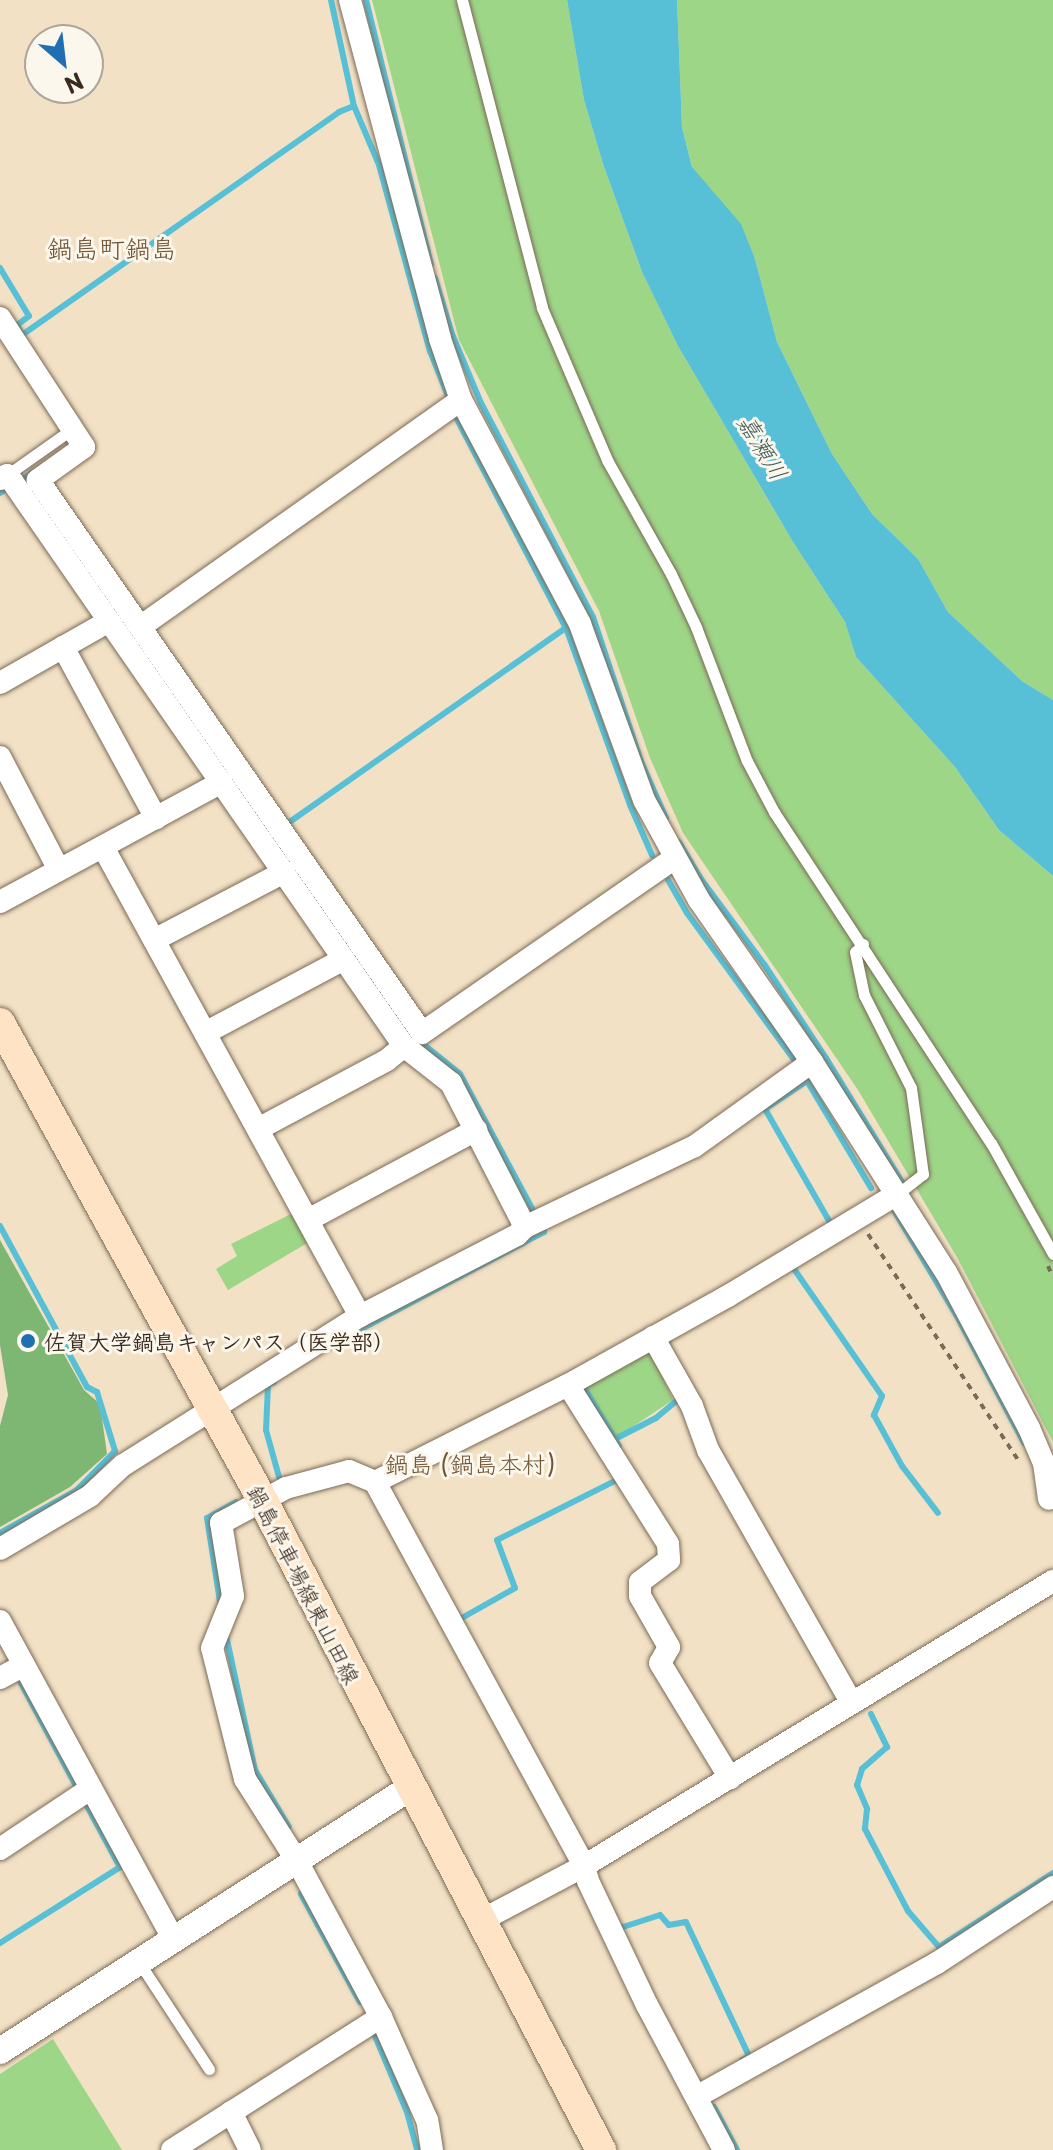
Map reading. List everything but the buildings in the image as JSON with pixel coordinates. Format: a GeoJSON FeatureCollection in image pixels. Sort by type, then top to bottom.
{"type":"FeatureCollection","features":[{"type":"Feature","properties":{"kind":"main road","name":"鍋島停車場線東山田線"},"geometry":{"type":"LineString","coordinates":[[0,1023],[263,1501],[601,2150]]}},
{"type":"Feature","properties":{"kind":"street"},"geometry":{"type":"LineString","coordinates":[[350,0],[440,339],[461,400],[580,624],[644,800],[673,859],[812,1062],[904,1188],[1029,1428],[1044,1463],[1051,1503]]}},
{"type":"Feature","properties":{"kind":"street"},"geometry":{"type":"LineString","coordinates":[[0,318],[84,447],[38,480],[422,1033],[673,859]]}},
{"type":"Feature","properties":{"kind":"street"},"geometry":{"type":"LineString","coordinates":[[140,627],[461,400]]}},
{"type":"Feature","properties":{"kind":"street"},"geometry":{"type":"LineString","coordinates":[[9,481],[404,1046],[451,1083],[476,1130],[534,1223]]}},
{"type":"Feature","properties":{"kind":"street"},"geometry":{"type":"LineString","coordinates":[[0,683],[109,621]]}},
{"type":"Feature","properties":{"kind":"street"},"geometry":{"type":"LineString","coordinates":[[63,647],[156,818]]}},
{"type":"Feature","properties":{"kind":"street"},"geometry":{"type":"LineString","coordinates":[[0,757],[59,870]]}},
{"type":"Feature","properties":{"kind":"street"},"geometry":{"type":"LineString","coordinates":[[0,902],[222,782]]}},
{"type":"Feature","properties":{"kind":"street"},"geometry":{"type":"LineString","coordinates":[[103,847],[360,1316]]}},
{"type":"Feature","properties":{"kind":"street"},"geometry":{"type":"LineString","coordinates":[[154,940],[284,872]]}},
{"type":"Feature","properties":{"kind":"street"},"geometry":{"type":"LineString","coordinates":[[205,1033],[344,959]]}},
{"type":"Feature","properties":{"kind":"street"},"geometry":{"type":"LineString","coordinates":[[258,1129],[387,1060],[404,1046]]}},
{"type":"Feature","properties":{"kind":"street"},"geometry":{"type":"LineString","coordinates":[[0,1549],[90,1496],[123,1465],[360,1316],[517,1235],[534,1223],[695,1146],[812,1062]]}},
{"type":"Feature","properties":{"kind":"street"},"geometry":{"type":"LineString","coordinates":[[308,1220],[476,1130]]}},
{"type":"Feature","properties":{"kind":"street"},"geometry":{"type":"LineString","coordinates":[[375,1482],[568,1385],[858,1219],[904,1188]]}},
{"type":"Feature","properties":{"kind":"street"},"geometry":{"type":"LineString","coordinates":[[653,1337],[692,1406],[708,1450],[852,1703]]}},
{"type":"Feature","properties":{"kind":"street"},"geometry":{"type":"LineString","coordinates":[[568,1385],[668,1544],[669,1560],[640,1582],[640,1596],[669,1647],[660,1663],[730,1778]]}},
{"type":"Feature","properties":{"kind":"street"},"geometry":{"type":"LineString","coordinates":[[432,2150],[427,2120],[381,2017],[297,1861],[245,1779],[212,1648],[233,1596],[221,1523],[286,1488],[349,1471],[375,1482],[582,1873],[724,2150]]}},
{"type":"Feature","properties":{"kind":"street"},"geometry":{"type":"LineString","coordinates":[[482,1920],[582,1873],[730,1778],[1053,1581]]}},
{"type":"Feature","properties":{"kind":"street"},"geometry":{"type":"LineString","coordinates":[[0,1621],[174,1940]]}},
{"type":"Feature","properties":{"kind":"street"},"geometry":{"type":"LineString","coordinates":[[0,1678],[24,1665]]}},
{"type":"Feature","properties":{"kind":"street"},"geometry":{"type":"LineString","coordinates":[[0,2051],[410,1788]]}},
{"type":"Feature","properties":{"kind":"street"},"geometry":{"type":"LineString","coordinates":[[0,1849],[90,1789]]}},
{"type":"Feature","properties":{"kind":"street"},"geometry":{"type":"LineString","coordinates":[[696,2097],[937,1963],[1053,1887]]}},
{"type":"Feature","properties":{"kind":"street"},"geometry":{"type":"LineString","coordinates":[[172,2150],[381,2017]]}},
{"type":"Feature","properties":{"kind":"street"},"geometry":{"type":"LineString","coordinates":[[231,2112],[250,2150]]}},
{"type":"Feature","properties":{"kind":"lane"},"geometry":{"type":"LineString","coordinates":[[462,0],[542,308],[581,404],[696,627],[747,761],[774,812],[991,1143],[1053,1254]]}},
{"type":"Feature","properties":{"kind":"lane"},"geometry":{"type":"LineString","coordinates":[[9,481],[65,434]]}},
{"type":"Feature","properties":{"kind":"lane"},"geometry":{"type":"LineString","coordinates":[[863,944],[855,952],[864,995],[911,1088],[923,1174],[904,1188]]}},
{"type":"Feature","properties":{"kind":"lane"},"geometry":{"type":"LineString","coordinates":[[139,1962],[209,2069]]}},
{"type":"Feature","properties":{"kind":"path"},"geometry":{"type":"LineString","coordinates":[[858,1219],[1022,1466]]}},
{"type":"Feature","properties":{"kind":"green space"},"geometry":{"type":"Polygon","coordinates":[[[372,0],[567,0],[584,100],[603,164],[642,272],[678,346],[793,542],[845,622],[856,657],[955,767],[999,830],[1053,876],[1053,1442],[958,1259],[858,1090],[683,833],[650,758],[599,611],[459,340],[372,0]]]}},
{"type":"Feature","properties":{"kind":"green space"},"geometry":{"type":"Polygon","coordinates":[[[677,0],[1053,0],[1053,700],[1022,681],[948,612],[918,559],[872,514],[832,454],[777,342],[755,259],[692,167],[682,127],[677,0]]]}},
{"type":"Feature","properties":{"kind":"green space"},"geometry":{"type":"Polygon","coordinates":[[[293,1213],[309,1242],[228,1290],[216,1269],[237,1256],[231,1244],[293,1213]]]}},
{"type":"Feature","properties":{"kind":"green space","name":"佐賀大学鍋島キャンパス（医学部）"},"geometry":{"type":"Polygon","coordinates":[[[0,1240],[84,1390],[100,1404],[107,1454],[70,1487],[0,1527],[0,1426],[8,1395],[0,1345],[0,1240]]]}},
{"type":"Feature","properties":{"kind":"green space"},"geometry":{"type":"Polygon","coordinates":[[[648,1346],[673,1400],[611,1441],[577,1386],[648,1346]]]}},
{"type":"Feature","properties":{"kind":"green space"},"geometry":{"type":"Polygon","coordinates":[[[53,2039],[122,2150],[0,2150],[0,2074],[53,2039]]]}},
{"type":"Feature","properties":{"kind":"water","name":"嘉瀬川"},"geometry":{"type":"Polygon","coordinates":[[[567,0],[677,0],[682,127],[692,167],[741,224],[755,259],[777,342],[832,454],[872,514],[918,559],[948,612],[1022,681],[1053,700],[1053,876],[999,830],[955,767],[856,657],[845,622],[793,542],[678,346],[642,272],[603,164],[584,100],[567,0]]]}},
{"type":"Feature","properties":{"kind":"waterway"},"geometry":{"type":"LineString","coordinates":[[331,0],[354,106],[379,165],[430,351],[448,396]]}},
{"type":"Feature","properties":{"kind":"waterway"},"geometry":{"type":"LineString","coordinates":[[366,0],[431,264]]}},
{"type":"Feature","properties":{"kind":"waterway"},"geometry":{"type":"LineString","coordinates":[[22,335],[339,112],[354,106]]}},
{"type":"Feature","properties":{"kind":"waterway"},"geometry":{"type":"LineString","coordinates":[[0,268],[29,316],[17,325],[20,331]]}},
{"type":"Feature","properties":{"kind":"waterway"},"geometry":{"type":"LineString","coordinates":[[435,278],[452,334],[481,403],[593,617],[642,764],[666,818]]}},
{"type":"Feature","properties":{"kind":"waterway"},"geometry":{"type":"LineString","coordinates":[[457,419],[566,628],[630,805],[652,855]]}},
{"type":"Feature","properties":{"kind":"waterway"},"geometry":{"type":"LineString","coordinates":[[0,493],[34,472]]}},
{"type":"Feature","properties":{"kind":"waterway"},"geometry":{"type":"LineString","coordinates":[[291,821],[566,628]]}},
{"type":"Feature","properties":{"kind":"waterway"},"geometry":{"type":"LineString","coordinates":[[679,842],[701,879],[764,964],[826,1058],[905,1187]]}},
{"type":"Feature","properties":{"kind":"waterway"},"geometry":{"type":"LineString","coordinates":[[668,880],[687,913],[794,1060]]}},
{"type":"Feature","properties":{"kind":"waterway"},"geometry":{"type":"LineString","coordinates":[[417,1039],[460,1074],[536,1216]]}},
{"type":"Feature","properties":{"kind":"waterway"},"geometry":{"type":"LineString","coordinates":[[832,1226],[765,1109],[807,1081],[871,1188]]}},
{"type":"Feature","properties":{"kind":"waterway"},"geometry":{"type":"LineString","coordinates":[[895,1212],[959,1320],[1024,1443]]}},
{"type":"Feature","properties":{"kind":"waterway"},"geometry":{"type":"LineString","coordinates":[[0,1226],[87,1387],[97,1392],[115,1451],[77,1490],[0,1533]]}},
{"type":"Feature","properties":{"kind":"waterway"},"geometry":{"type":"LineString","coordinates":[[348,1336],[544,1232],[541,1226]]}},
{"type":"Feature","properties":{"kind":"waterway"},"geometry":{"type":"LineString","coordinates":[[788,1268],[792,1266],[882,1396],[874,1415],[902,1466],[938,1513]]}},
{"type":"Feature","properties":{"kind":"waterway"},"geometry":{"type":"LineString","coordinates":[[274,1382],[268,1385],[266,1430],[279,1477]]}},
{"type":"Feature","properties":{"kind":"waterway"},"geometry":{"type":"LineString","coordinates":[[585,1389],[615,1439]]}},
{"type":"Feature","properties":{"kind":"waterway"},"geometry":{"type":"LineString","coordinates":[[619,1446],[615,1439],[656,1418],[679,1399],[677,1395]]}},
{"type":"Feature","properties":{"kind":"waterway"},"geometry":{"type":"LineString","coordinates":[[460,1619],[515,1588],[497,1540],[615,1481]]}},
{"type":"Feature","properties":{"kind":"waterway"},"geometry":{"type":"LineString","coordinates":[[221,1608],[207,1518],[236,1502]]}},
{"type":"Feature","properties":{"kind":"waterway"},"geometry":{"type":"LineString","coordinates":[[226,1635],[255,1770],[289,1827]]}},
{"type":"Feature","properties":{"kind":"waterway"},"geometry":{"type":"LineString","coordinates":[[21,1683],[75,1784]]}},
{"type":"Feature","properties":{"kind":"waterway"},"geometry":{"type":"LineString","coordinates":[[871,1714],[887,1747],[862,1769],[857,1785],[867,1809],[865,1829],[908,1911],[939,1947],[1053,1873]]}},
{"type":"Feature","properties":{"kind":"waterway"},"geometry":{"type":"LineString","coordinates":[[0,1943],[120,1867],[87,1806]]}},
{"type":"Feature","properties":{"kind":"waterway"},"geometry":{"type":"LineString","coordinates":[[301,1894],[360,2002]]}},
{"type":"Feature","properties":{"kind":"waterway"},"geometry":{"type":"LineString","coordinates":[[618,1925],[620,1928],[660,1915],[669,1925],[686,1922],[749,2056],[742,2060]]}},
{"type":"Feature","properties":{"kind":"waterway"},"geometry":{"type":"LineString","coordinates":[[375,2036],[407,2112],[417,2150]]}},
{"type":"Feature","properties":{"kind":"waterway"},"geometry":{"type":"LineString","coordinates":[[714,2107],[737,2150]]}},
{"type":"Feature","properties":{"kind":"place","name":"佐賀大学鍋島キャンパス（医学部）"},"geometry":{"type":"Point","coordinates":[28,1341]}},
{"type":"Feature","properties":{"kind":"district","name":"鍋島町鍋島"},"geometry":{"type":"Point","coordinates":[112,248]}},
{"type":"Feature","properties":{"kind":"district","name":"鍋島 (鍋島本村)"},"geometry":{"type":"Point","coordinates":[470,1464]}}]}
